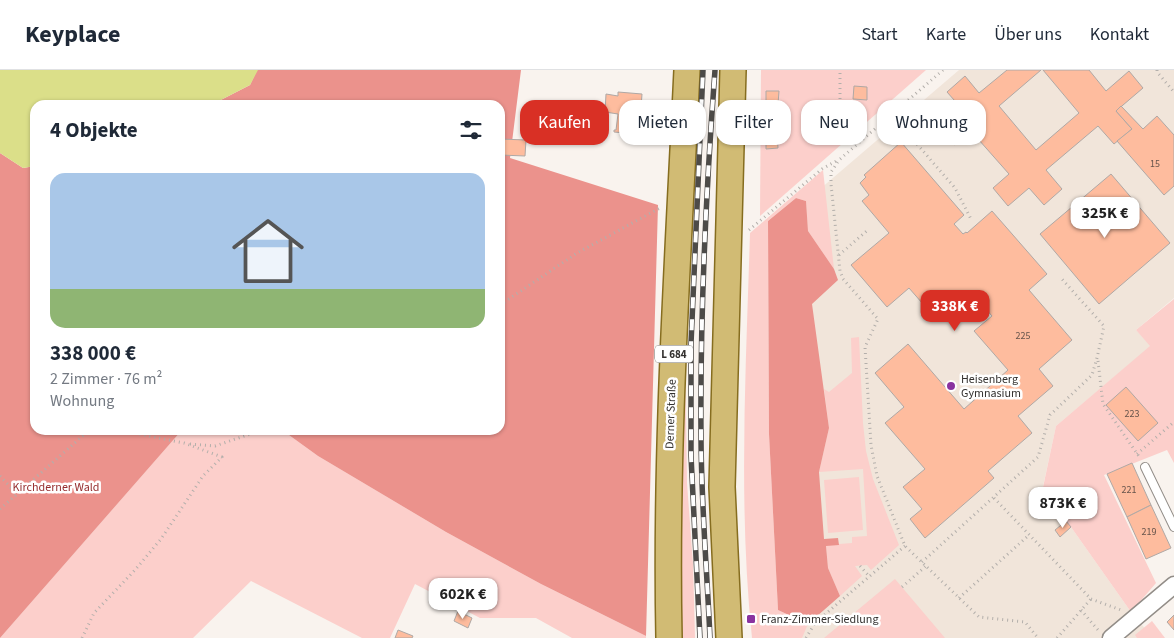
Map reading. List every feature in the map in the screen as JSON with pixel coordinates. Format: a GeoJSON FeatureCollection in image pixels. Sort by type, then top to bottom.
{"type":"FeatureCollection","features":[{"type":"Feature","properties":{"kind":"main road","name":"Derner Straße"},"geometry":{"type":"LineString","coordinates":[[669,638],[670,435],[687,70]]}},
{"type":"Feature","properties":{"kind":"main road"},"geometry":{"type":"LineString","coordinates":[[728,632],[722,487],[733,70]]}},
{"type":"Feature","properties":{"kind":"street"},"geometry":{"type":"LineString","coordinates":[[1111,638],[1174,585]]}},
{"type":"Feature","properties":{"kind":"lane"},"geometry":{"type":"LineString","coordinates":[[1145,467],[1174,527]]}},
{"type":"Feature","properties":{"kind":"path"},"geometry":{"type":"LineString","coordinates":[[840,70],[840,100]]}},
{"type":"Feature","properties":{"kind":"path"},"geometry":{"type":"LineString","coordinates":[[908,100],[943,70]]}},
{"type":"Feature","properties":{"kind":"path"},"geometry":{"type":"LineString","coordinates":[[1156,71],[1174,92]]}},
{"type":"Feature","properties":{"kind":"path"},"geometry":{"type":"LineString","coordinates":[[748,231],[822,169],[839,160],[877,126]]}},
{"type":"Feature","properties":{"kind":"path"},"geometry":{"type":"LineString","coordinates":[[918,145],[955,188],[971,219]]}},
{"type":"Feature","properties":{"kind":"path"},"geometry":{"type":"LineString","coordinates":[[839,160],[831,172],[831,184],[840,271],[844,279],[878,319],[866,347],[870,445],[877,476],[905,546],[979,617],[1024,622],[1038,638]]}},
{"type":"Feature","properties":{"kind":"path"},"geometry":{"type":"LineString","coordinates":[[505,301],[577,253],[662,206]]}},
{"type":"Feature","properties":{"kind":"path"},"geometry":{"type":"LineString","coordinates":[[838,256],[869,229]]}},
{"type":"Feature","properties":{"kind":"path"},"geometry":{"type":"LineString","coordinates":[[922,562],[1038,457],[1050,415],[1092,375],[1098,358],[1104,326],[1060,278]]}},
{"type":"Feature","properties":{"kind":"path"},"geometry":{"type":"LineString","coordinates":[[1098,358],[1103,404],[1145,467]]}},
{"type":"Feature","properties":{"kind":"path"},"geometry":{"type":"LineString","coordinates":[[1137,454],[1174,422]]}},
{"type":"Feature","properties":{"kind":"path"},"geometry":{"type":"LineString","coordinates":[[0,509],[84,435]]}},
{"type":"Feature","properties":{"kind":"path"},"geometry":{"type":"LineString","coordinates":[[144,435],[184,443],[215,446],[247,435]]}},
{"type":"Feature","properties":{"kind":"path"},"geometry":{"type":"LineString","coordinates":[[82,638],[94,613],[135,570],[161,539],[203,476],[222,457],[184,443]]}},
{"type":"Feature","properties":{"kind":"path"},"geometry":{"type":"LineString","coordinates":[[0,476],[17,494]]}},
{"type":"Feature","properties":{"kind":"path"},"geometry":{"type":"LineString","coordinates":[[994,498],[1091,599],[1138,615]]}},
{"type":"Feature","properties":{"kind":"path"},"geometry":{"type":"LineString","coordinates":[[959,598],[1029,535]]}},
{"type":"Feature","properties":{"kind":"path"},"geometry":{"type":"LineString","coordinates":[[806,638],[815,623],[905,546]]}},
{"type":"Feature","properties":{"kind":"path"},"geometry":{"type":"LineString","coordinates":[[860,566],[869,576]]}},
{"type":"Feature","properties":{"kind":"path"},"geometry":{"type":"LineString","coordinates":[[902,587],[926,566]]}},
{"type":"Feature","properties":{"kind":"path"},"geometry":{"type":"LineString","coordinates":[[1057,638],[1091,599]]}},
{"type":"Feature","properties":{"kind":"path"},"geometry":{"type":"LineString","coordinates":[[1081,610],[1090,621]]}},
{"type":"Feature","properties":{"kind":"shaded area"},"geometry":{"type":"Polygon","coordinates":[[[0,70],[258,70],[250,85],[221,100],[30,100],[30,167],[23,168],[0,153],[0,70]]]}},
{"type":"Feature","properties":{"kind":"shaded area"},"geometry":{"type":"Polygon","coordinates":[[[761,70],[926,70],[892,100],[877,100],[877,113],[867,122],[867,100],[801,100],[801,145],[841,145],[760,216],[760,145],[791,145],[791,100],[761,100],[761,70]]]}},
{"type":"Feature","properties":{"kind":"shaded area","name":"Heisenberg Gymnasium"},"geometry":{"type":"Polygon","coordinates":[[[959,70],[1174,70],[1174,298],[1136,330],[1151,346],[1056,426],[1042,491],[1071,527],[1131,612],[1153,638],[787,638],[806,201],[877,140],[877,145],[986,145],[986,100],[924,100],[959,70]]]}},
{"type":"Feature","properties":{"kind":"shaded area"},"geometry":{"type":"Polygon","coordinates":[[[823,170],[834,269],[808,231],[806,201],[796,198],[768,221],[769,434],[778,610],[808,624],[802,638],[752,638],[745,537],[744,487],[750,233],[823,170]]]}},
{"type":"Feature","properties":{"kind":"shaded area"},"geometry":{"type":"Polygon","coordinates":[[[1174,299],[1174,463],[1167,450],[1104,475],[1156,583],[1131,612],[1071,527],[1042,492],[1056,426],[1150,346],[1136,330],[1174,299]]]}},
{"type":"Feature","properties":{"kind":"shaded area"},"geometry":{"type":"Polygon","coordinates":[[[859,337],[866,451],[873,479],[899,545],[871,570],[867,565],[855,566],[862,576],[840,596],[828,568],[826,545],[852,543],[852,537],[867,536],[863,469],[819,472],[829,428],[824,389],[829,392],[852,373],[851,338],[859,337]]]}},
{"type":"Feature","properties":{"kind":"shaded area"},"geometry":{"type":"Polygon","coordinates":[[[685,350],[687,483],[693,564],[695,638],[680,638],[679,623],[685,350]]]}},
{"type":"Feature","properties":{"kind":"shaded area"},"geometry":{"type":"Polygon","coordinates":[[[178,435],[289,435],[318,456],[446,532],[541,584],[646,636],[646,638],[572,638],[536,618],[480,618],[415,584],[390,638],[362,638],[251,581],[193,638],[0,638],[178,435]]]}},
{"type":"Feature","properties":{"kind":"shaded area"},"geometry":{"type":"Polygon","coordinates":[[[859,477],[863,530],[828,533],[824,480],[859,477]]]}},
{"type":"Feature","properties":{"kind":"shaded area"},"geometry":{"type":"Polygon","coordinates":[[[895,579],[945,638],[824,638],[895,579]]]}},
{"type":"Feature","properties":{"kind":"shaded area"},"geometry":{"type":"Polygon","coordinates":[[[1152,621],[1165,638],[1137,638],[1135,635],[1152,621]]]}},
{"type":"Feature","properties":{"kind":"green space"},"geometry":{"type":"Polygon","coordinates":[[[257,70],[521,70],[510,158],[658,205],[646,636],[541,584],[446,532],[318,456],[289,435],[505,435],[505,100],[221,100],[250,85],[257,70]]]}},
{"type":"Feature","properties":{"kind":"green space","name":"Kirchderner Wald"},"geometry":{"type":"Polygon","coordinates":[[[0,153],[23,168],[30,167],[30,435],[178,435],[0,638],[0,153]]]}},
{"type":"Feature","properties":{"kind":"green space"},"geometry":{"type":"Polygon","coordinates":[[[796,198],[806,201],[808,231],[834,269],[838,280],[812,304],[829,428],[819,472],[824,539],[838,538],[839,545],[826,546],[828,568],[840,596],[808,624],[778,610],[769,434],[768,221],[796,198]]]}},
{"type":"Feature","properties":{"kind":"building"},"geometry":{"type":"Polygon","coordinates":[[[1007,70],[1041,70],[999,106],[1036,150],[1079,113],[1043,70],[1089,70],[1106,91],[1129,71],[1143,88],[1116,111],[1132,129],[1114,144],[1098,126],[1046,170],[1062,189],[1044,205],[1029,188],[1008,206],[993,188],[1009,174],[983,145],[986,145],[986,100],[954,100],[947,92],[965,76],[979,93],[1007,70]]]}},
{"type":"Feature","properties":{"kind":"building"},"geometry":{"type":"Polygon","coordinates":[[[854,86],[867,87],[867,100],[853,99],[854,86]]]}},
{"type":"Feature","properties":{"kind":"building"},"geometry":{"type":"Polygon","coordinates":[[[766,91],[779,91],[778,100],[766,100],[766,91]]]}},
{"type":"Feature","properties":{"kind":"building"},"geometry":{"type":"Polygon","coordinates":[[[618,92],[642,94],[642,100],[619,100],[619,132],[614,132],[616,130],[618,114],[609,113],[609,100],[606,100],[606,94],[618,96],[618,92]]]}},
{"type":"Feature","properties":{"kind":"building"},"geometry":{"type":"Polygon","coordinates":[[[1121,106],[1143,129],[1157,116],[1174,135],[1174,186],[1164,195],[1117,141],[1132,129],[1116,111],[1121,106]]]}},
{"type":"Feature","properties":{"kind":"building"},"geometry":{"type":"Polygon","coordinates":[[[505,139],[520,140],[520,145],[526,145],[525,156],[505,155],[505,139]]]}},
{"type":"Feature","properties":{"kind":"building"},"geometry":{"type":"Polygon","coordinates":[[[766,145],[778,145],[778,148],[766,149],[766,145]]]}},
{"type":"Feature","properties":{"kind":"building"},"geometry":{"type":"Polygon","coordinates":[[[898,145],[904,145],[964,215],[954,224],[963,234],[967,233],[992,211],[1047,274],[1029,290],[1072,340],[1039,369],[1053,386],[1018,416],[1032,433],[988,471],[994,478],[925,538],[910,519],[922,509],[903,487],[925,469],[885,423],[904,407],[875,373],[908,344],[964,409],[1008,370],[974,331],[992,316],[970,291],[936,319],[909,288],[887,307],[851,265],[889,233],[862,201],[869,195],[860,183],[866,177],[864,175],[898,145]]]}},
{"type":"Feature","properties":{"kind":"building"},"geometry":{"type":"Polygon","coordinates":[[[1111,174],[1170,243],[1099,304],[1040,234],[1111,174]]]}},
{"type":"Feature","properties":{"kind":"building"},"geometry":{"type":"Polygon","coordinates":[[[1126,387],[1158,423],[1138,441],[1106,405],[1126,387]]]}},
{"type":"Feature","properties":{"kind":"building"},"geometry":{"type":"Polygon","coordinates":[[[1132,463],[1151,505],[1127,517],[1107,474],[1132,463]]]}},
{"type":"Feature","properties":{"kind":"building"},"geometry":{"type":"Polygon","coordinates":[[[1151,505],[1171,548],[1146,559],[1127,517],[1151,505]]]}},
{"type":"Feature","properties":{"kind":"building"},"geometry":{"type":"Polygon","coordinates":[[[1066,521],[1071,527],[1060,537],[1055,530],[1066,521]]]}},
{"type":"Feature","properties":{"kind":"building"},"geometry":{"type":"Polygon","coordinates":[[[458,611],[472,618],[468,628],[454,621],[458,611]]]}},
{"type":"Feature","properties":{"kind":"building"},"geometry":{"type":"Polygon","coordinates":[[[1174,615],[1174,630],[1167,622],[1174,615]]]}},
{"type":"Feature","properties":{"kind":"building"},"geometry":{"type":"Polygon","coordinates":[[[398,630],[413,636],[412,638],[395,638],[398,630]]]}},
{"type":"Feature","properties":{"kind":"railway"},"geometry":{"type":"LineString","coordinates":[[700,638],[691,456],[691,344],[703,70]]}},
{"type":"Feature","properties":{"kind":"railway"},"geometry":{"type":"LineString","coordinates":[[710,638],[701,460],[701,343],[704,252],[715,70]]}},
{"type":"Feature","properties":{"kind":"place","name":"Heisenberg Gymnasium"},"geometry":{"type":"Point","coordinates":[951,386]}},
{"type":"Feature","properties":{"kind":"place","name":"Franz-Zimmer-Siedlung"},"geometry":{"type":"Point","coordinates":[751,619]}}]}
